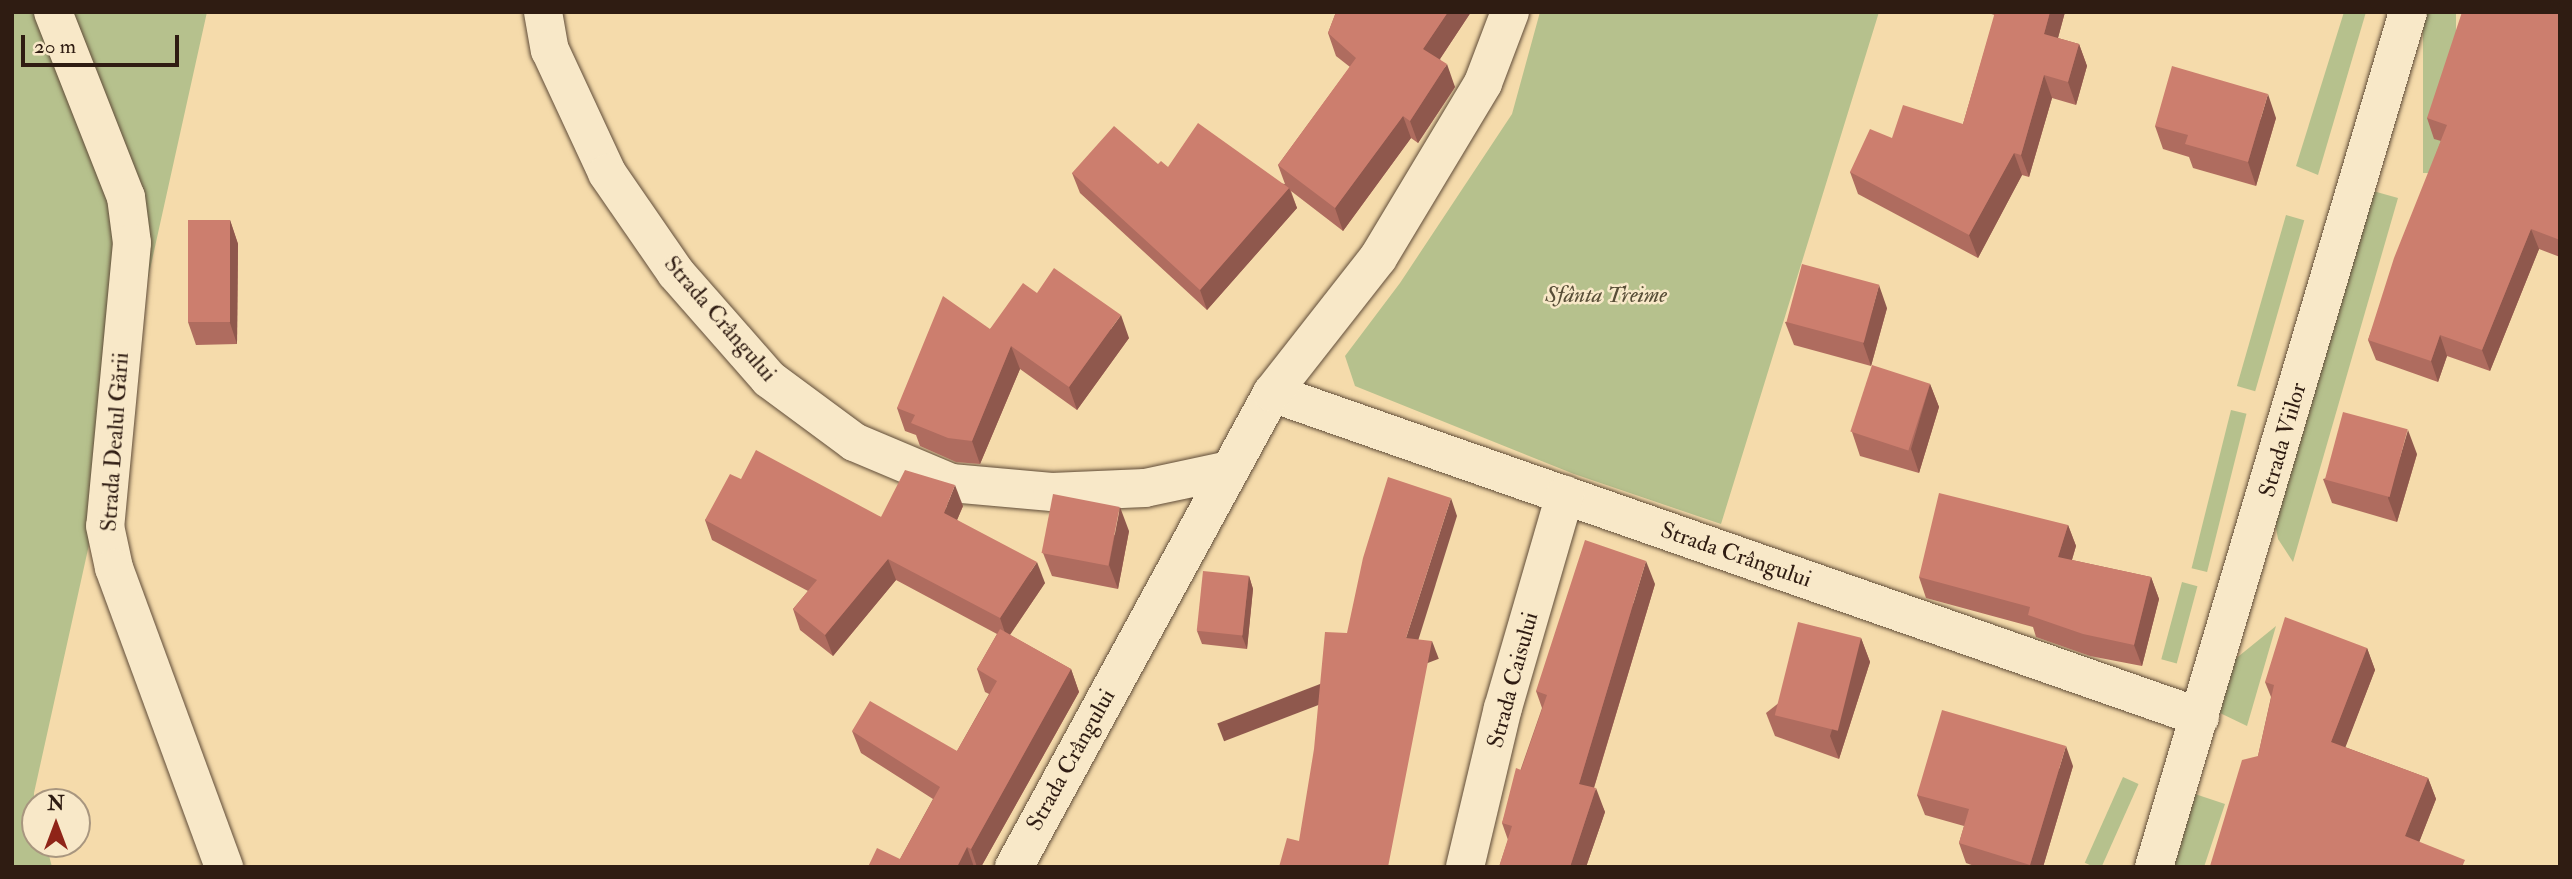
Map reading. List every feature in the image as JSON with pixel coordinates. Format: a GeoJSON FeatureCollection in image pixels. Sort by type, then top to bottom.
{"type":"FeatureCollection","features":[{"type":"Feature","properties":{"kind":"street","name":"Strada Dealul Gării"},"geometry":{"type":"LineString","coordinates":[[53,12],[127,197],[132,243],[105,526],[114,568],[224,867]]}},
{"type":"Feature","properties":{"kind":"street","name":"Strada Crângului"},"geometry":{"type":"LineString","coordinates":[[543,12],[550,50],[607,173],[676,273],[769,380],[854,442],[951,483],[1052,492],[1145,488],[1230,470]]}},
{"type":"Feature","properties":{"kind":"street","name":"Strada Crângului"},"geometry":{"type":"LineString","coordinates":[[1014,867],[1272,393],[1378,258],[1483,83],[1510,12]]}},
{"type":"Feature","properties":{"kind":"street","name":"Strada Viilor"},"geometry":{"type":"LineString","coordinates":[[2154,867],[2408,12]]}},
{"type":"Feature","properties":{"kind":"street","name":"Strada Crângului"},"geometry":{"type":"LineString","coordinates":[[1272,393],[2200,717]]}},
{"type":"Feature","properties":{"kind":"street","name":"Strada Caisului"},"geometry":{"type":"LineString","coordinates":[[1465,867],[1503,708],[1565,495]]}},
{"type":"Feature","properties":{"kind":"green space"},"geometry":{"type":"Polygon","coordinates":[[[12,12],[207,12],[35,788],[21,788],[21,858],[50,858],[52,867],[12,867],[12,12]]]}},
{"type":"Feature","properties":{"kind":"green space","name":"Sfânta Treime"},"geometry":{"type":"Polygon","coordinates":[[[1540,12],[1879,12],[1721,524],[1574,474],[1355,386],[1345,356],[1400,283],[1512,114],[1540,12]]]}},
{"type":"Feature","properties":{"kind":"green space"},"geometry":{"type":"Polygon","coordinates":[[[2344,12],[2366,12],[2318,175],[2296,166],[2344,12]]]}},
{"type":"Feature","properties":{"kind":"green space"},"geometry":{"type":"Polygon","coordinates":[[[2423,12],[2456,12],[2456,173],[2423,173],[2423,12]]]}},
{"type":"Feature","properties":{"kind":"green space"},"geometry":{"type":"Polygon","coordinates":[[[2366,189],[2398,198],[2293,562],[2278,539],[2275,523],[2366,189]]]}},
{"type":"Feature","properties":{"kind":"green space"},"geometry":{"type":"Polygon","coordinates":[[[2286,215],[2304,220],[2255,391],[2237,386],[2286,215]]]}},
{"type":"Feature","properties":{"kind":"green space"},"geometry":{"type":"Polygon","coordinates":[[[2231,410],[2247,414],[2207,572],[2192,568],[2231,410]]]}},
{"type":"Feature","properties":{"kind":"green space"},"geometry":{"type":"Polygon","coordinates":[[[2182,582],[2197,586],[2177,663],[2161,659],[2182,582]]]}},
{"type":"Feature","properties":{"kind":"green space"},"geometry":{"type":"Polygon","coordinates":[[[2276,626],[2247,726],[2220,713],[2234,660],[2276,626]]]}},
{"type":"Feature","properties":{"kind":"green space"},"geometry":{"type":"Polygon","coordinates":[[[2123,777],[2139,784],[2102,867],[2085,863],[2123,777]]]}},
{"type":"Feature","properties":{"kind":"green space"},"geometry":{"type":"Polygon","coordinates":[[[2195,794],[2225,804],[2204,867],[2174,867],[2195,794]]]}},
{"type":"Feature","properties":{"kind":"building"},"geometry":{"type":"Polygon","coordinates":[[[1336,12],[1448,12],[1423,49],[1447,64],[1410,121],[1403,116],[1335,208],[1278,165],[1356,58],[1328,33],[1336,12]]]}},
{"type":"Feature","properties":{"kind":"building"},"geometry":{"type":"Polygon","coordinates":[[[1995,12],[2050,12],[2044,34],[2079,44],[2068,82],[2044,75],[2021,155],[2014,153],[1969,235],[1850,172],[1870,129],[1892,138],[1903,105],[1963,124],[1995,12]]]}},
{"type":"Feature","properties":{"kind":"building"},"geometry":{"type":"Polygon","coordinates":[[[2462,12],[2560,12],[2560,240],[2531,229],[2482,350],[2440,335],[2431,361],[2368,340],[2394,258],[2447,125],[2427,118],[2462,12]]]}},
{"type":"Feature","properties":{"kind":"building"},"geometry":{"type":"Polygon","coordinates":[[[2172,66],[2268,94],[2248,162],[2185,144],[2188,135],[2155,126],[2172,66]]]}},
{"type":"Feature","properties":{"kind":"building"},"geometry":{"type":"Polygon","coordinates":[[[1198,123],[1289,188],[1200,290],[1072,173],[1114,126],[1158,164],[1161,161],[1168,167],[1198,123]]]}},
{"type":"Feature","properties":{"kind":"building"},"geometry":{"type":"Polygon","coordinates":[[[188,220],[230,220],[230,322],[188,322],[188,220]]]}},
{"type":"Feature","properties":{"kind":"building"},"geometry":{"type":"Polygon","coordinates":[[[1802,264],[1879,285],[1864,343],[1786,322],[1802,264]]]}},
{"type":"Feature","properties":{"kind":"building"},"geometry":{"type":"Polygon","coordinates":[[[1054,268],[1121,315],[1069,387],[1011,346],[972,441],[948,438],[911,423],[915,415],[897,408],[943,296],[990,329],[1023,283],[1037,293],[1054,268]]]}},
{"type":"Feature","properties":{"kind":"building"},"geometry":{"type":"Polygon","coordinates":[[[1872,365],[1930,384],[1908,450],[1850,432],[1872,365]]]}},
{"type":"Feature","properties":{"kind":"building"},"geometry":{"type":"Polygon","coordinates":[[[2343,412],[2408,429],[2390,497],[2325,480],[2343,412]]]}},
{"type":"Feature","properties":{"kind":"building"},"geometry":{"type":"Polygon","coordinates":[[[756,450],[881,517],[905,470],[955,485],[944,513],[1037,562],[1000,618],[888,559],[825,635],[793,609],[817,580],[705,520],[730,474],[741,479],[756,450]]]}},
{"type":"Feature","properties":{"kind":"building"},"geometry":{"type":"Polygon","coordinates":[[[1388,477],[1451,498],[1406,638],[1432,641],[1388,867],[1279,867],[1287,838],[1299,841],[1314,749],[1325,632],[1347,633],[1363,558],[1388,477]]]}},
{"type":"Feature","properties":{"kind":"building"},"geometry":{"type":"Polygon","coordinates":[[[1939,493],[2068,525],[2058,557],[2151,577],[2134,645],[2083,634],[2028,615],[2030,607],[1919,577],[1939,493]]]}},
{"type":"Feature","properties":{"kind":"building"},"geometry":{"type":"Polygon","coordinates":[[[1053,494],[1120,507],[1108,566],[1042,553],[1053,494]]]}},
{"type":"Feature","properties":{"kind":"building"},"geometry":{"type":"Polygon","coordinates":[[[1585,540],[1646,561],[1579,784],[1596,788],[1570,867],[1499,867],[1512,826],[1502,823],[1516,768],[1521,770],[1547,695],[1536,691],[1585,540]]]}},
{"type":"Feature","properties":{"kind":"building"},"geometry":{"type":"Polygon","coordinates":[[[1203,571],[1249,576],[1242,635],[1197,631],[1203,571]]]}},
{"type":"Feature","properties":{"kind":"building"},"geometry":{"type":"Polygon","coordinates":[[[2285,617],[2367,648],[2331,742],[2428,778],[2405,836],[2465,860],[2462,867],[2210,866],[2242,760],[2258,756],[2274,685],[2265,682],[2285,617]]]}},
{"type":"Feature","properties":{"kind":"building"},"geometry":{"type":"Polygon","coordinates":[[[1798,622],[1861,638],[1838,731],[1775,715],[1798,622]]]}},
{"type":"Feature","properties":{"kind":"building"},"geometry":{"type":"Polygon","coordinates":[[[1000,629],[1071,669],[971,849],[967,847],[957,867],[868,867],[877,848],[900,859],[940,787],[852,731],[870,701],[957,751],[997,681],[977,669],[1000,629]]]}},
{"type":"Feature","properties":{"kind":"building"},"geometry":{"type":"Polygon","coordinates":[[[1942,710],[2066,746],[2030,865],[1959,843],[1969,809],[1917,795],[1942,710]]]}}]}
